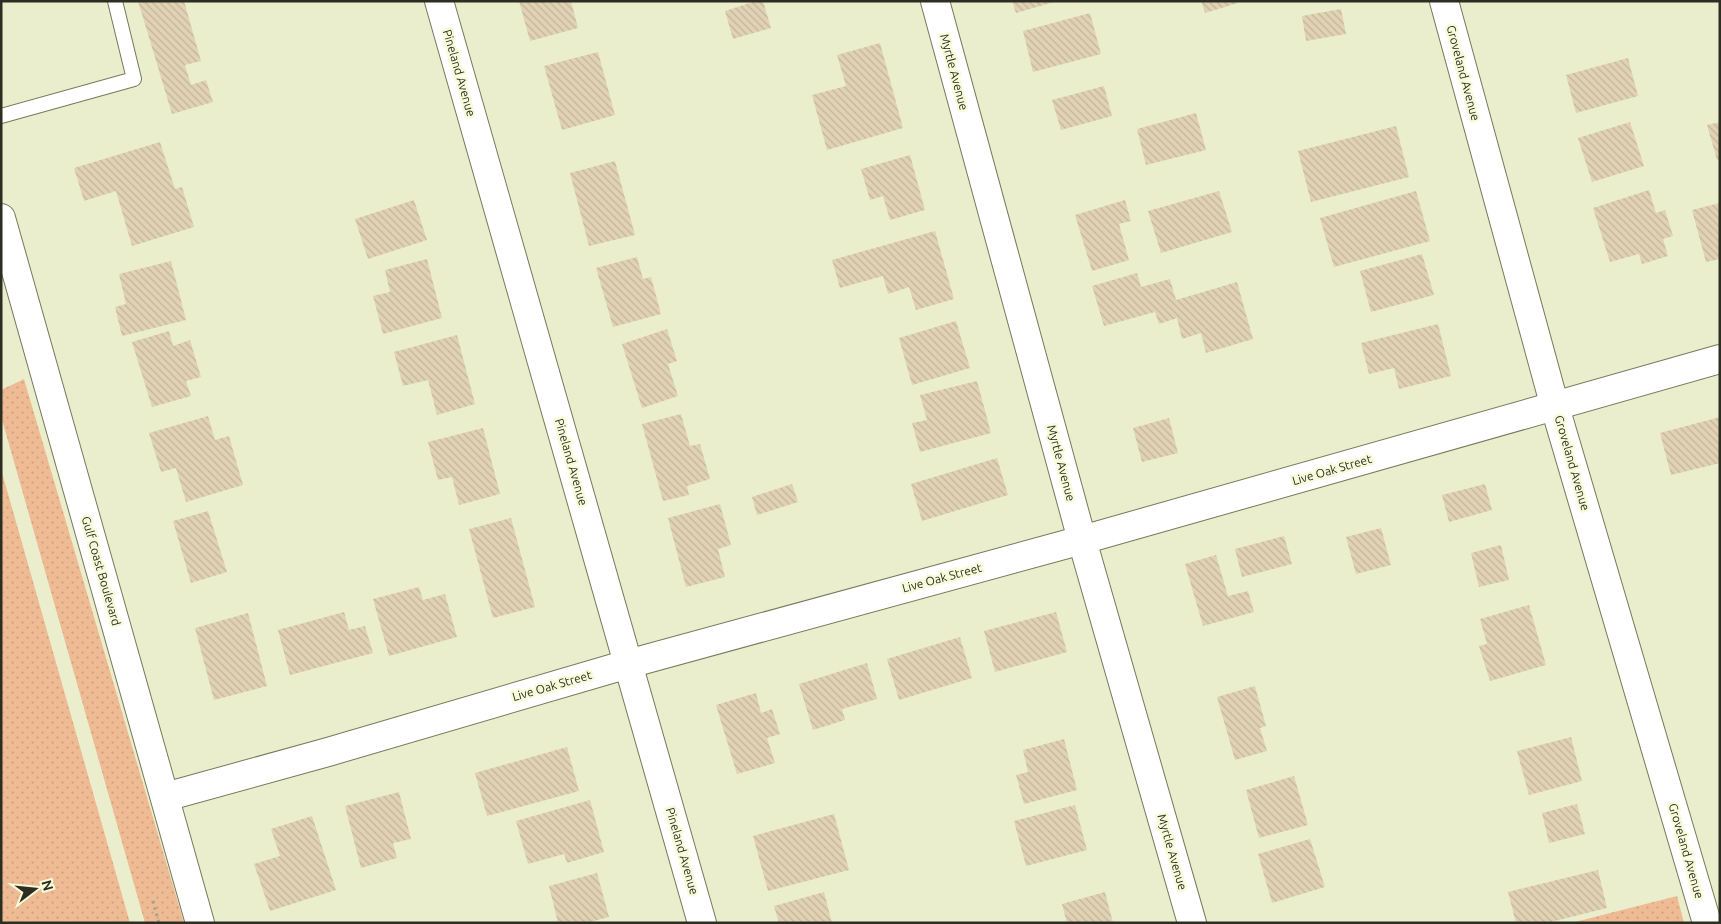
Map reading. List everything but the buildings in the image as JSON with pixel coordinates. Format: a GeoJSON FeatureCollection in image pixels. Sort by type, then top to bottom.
{"type":"FeatureCollection","features":[{"type":"Feature","properties":{"kind":"street","name":"Pineland Avenue"},"geometry":{"type":"LineString","coordinates":[[439,1],[702,923]]}},
{"type":"Feature","properties":{"kind":"street","name":"Myrtle Avenue"},"geometry":{"type":"LineString","coordinates":[[935,1],[1082,540],[1192,923]]}},
{"type":"Feature","properties":{"kind":"street","name":"Groveland Avenue"},"geometry":{"type":"LineString","coordinates":[[1444,1],[1555,407],[1708,923]]}},
{"type":"Feature","properties":{"kind":"street","name":"Gulf Coast Boulevard"},"geometry":{"type":"LineString","coordinates":[[1,218],[200,923]]}},
{"type":"Feature","properties":{"kind":"street","name":"Live Oak Street"},"geometry":{"type":"LineString","coordinates":[[164,797],[328,752],[628,664],[1082,540],[1720,359]]}},
{"type":"Feature","properties":{"kind":"lane"},"geometry":{"type":"LineString","coordinates":[[1,116],[134,79],[115,1]]}},
{"type":"Feature","properties":{"kind":"path"},"geometry":{"type":"LineString","coordinates":[[153,901],[159,923]]}},
{"type":"Feature","properties":{"kind":"shaded area"},"geometry":{"type":"Polygon","coordinates":[[[24,379],[184,923],[145,923],[1,416],[1,390],[24,379]]]}},
{"type":"Feature","properties":{"kind":"shaded area"},"geometry":{"type":"Polygon","coordinates":[[[1,469],[130,923],[1,923],[1,469]]]}},
{"type":"Feature","properties":{"kind":"shaded area"},"geometry":{"type":"Polygon","coordinates":[[[1677,896],[1684,923],[1571,923],[1677,896]]]}}]}
